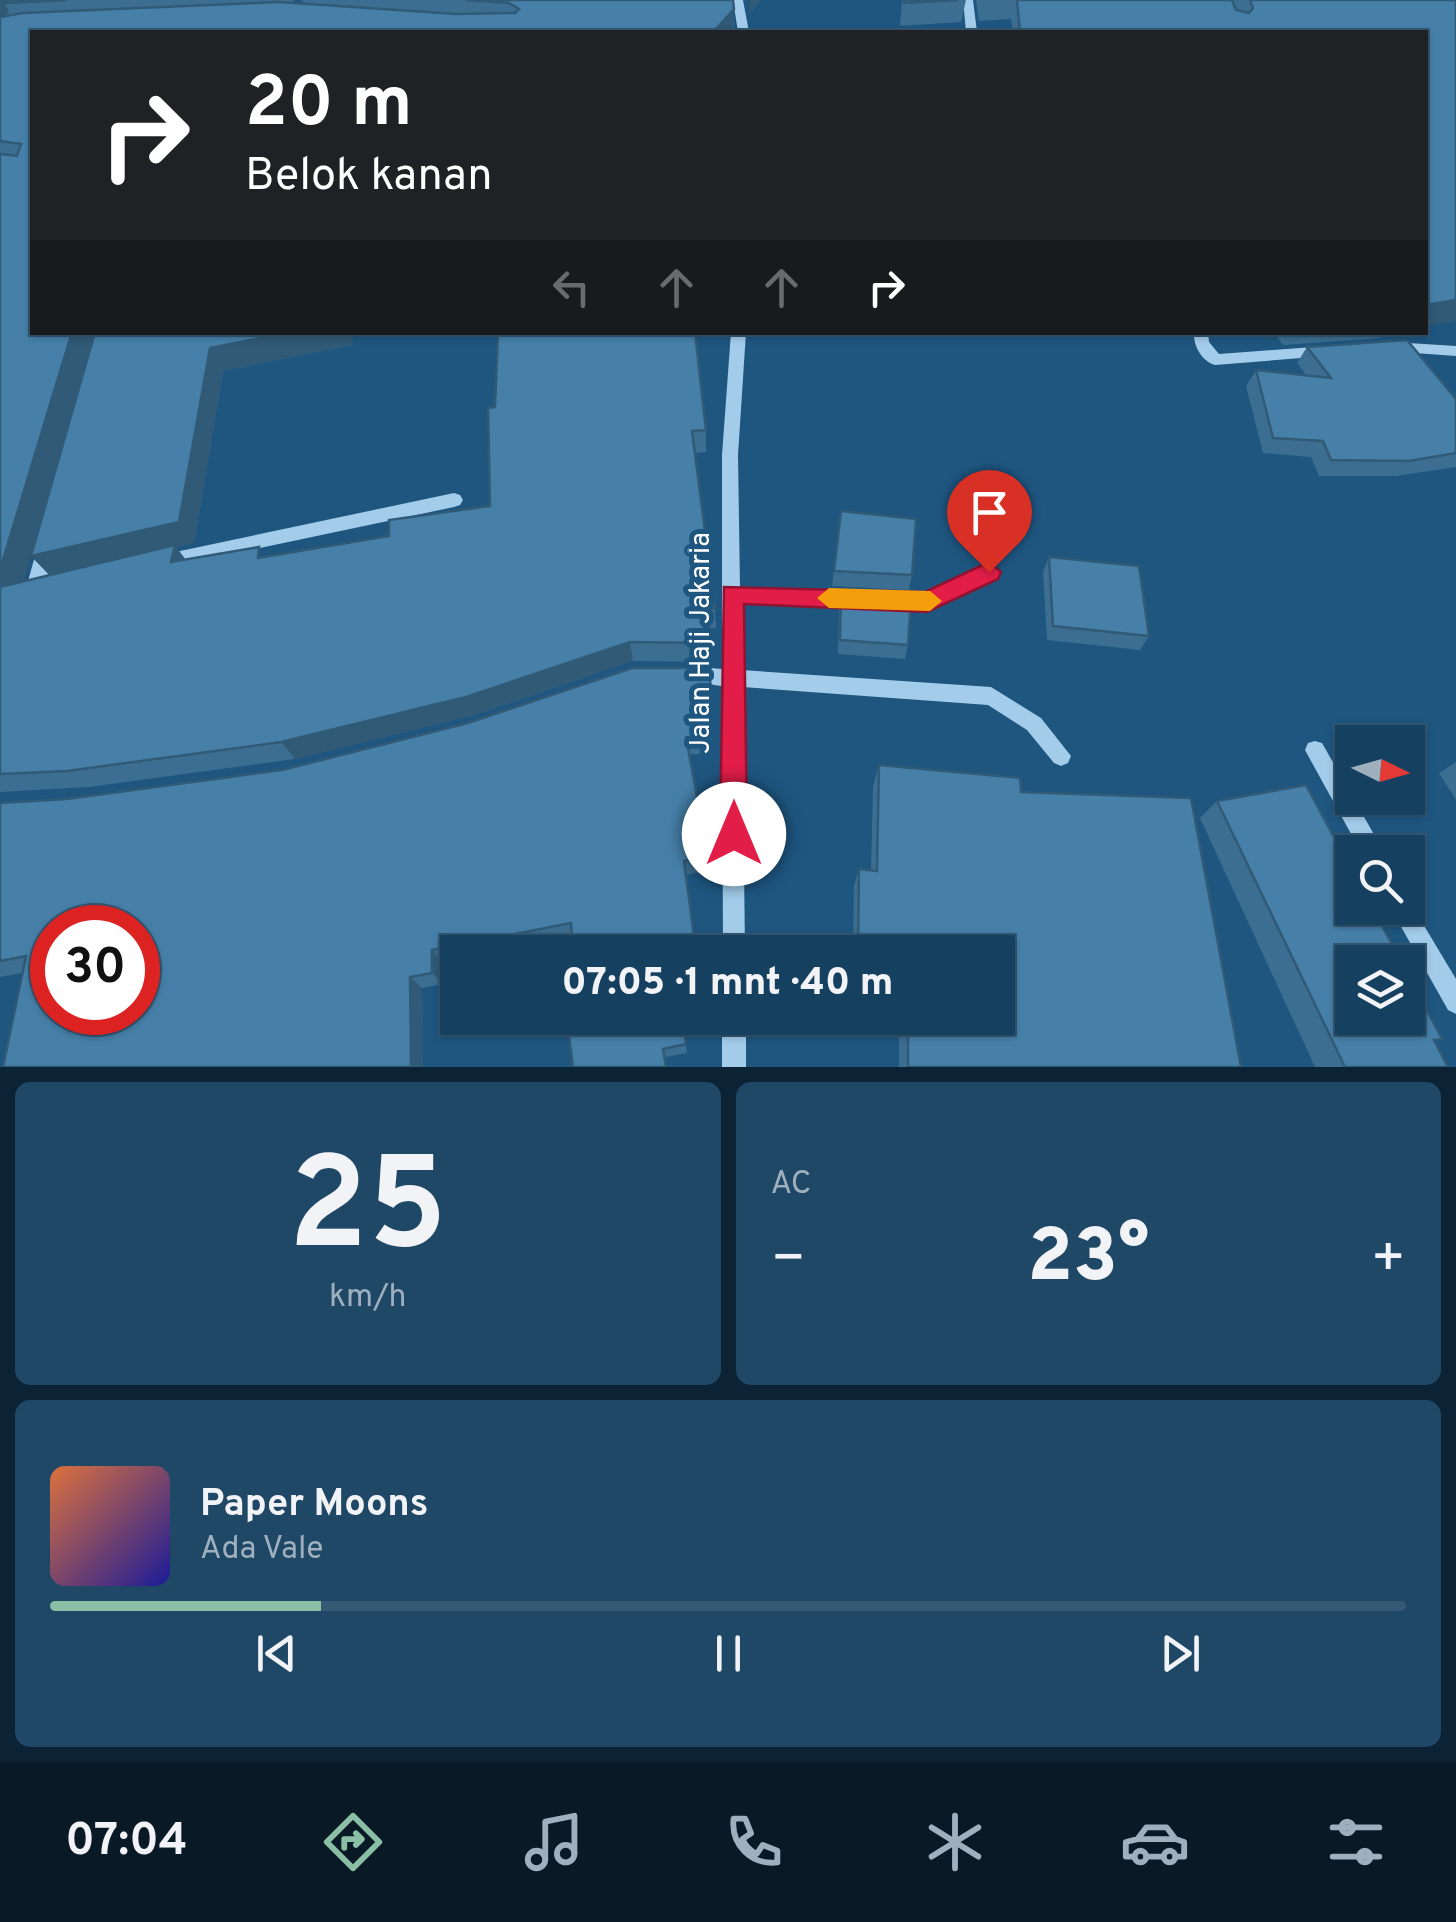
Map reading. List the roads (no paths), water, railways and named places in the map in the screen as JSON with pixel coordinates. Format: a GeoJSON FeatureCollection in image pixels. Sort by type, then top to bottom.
{"type":"FeatureCollection","features":[{"type":"Feature","properties":{"kind":"street"},"geometry":{"type":"LineString","coordinates":[[738,0],[744,30]]}},
{"type":"Feature","properties":{"kind":"street"},"geometry":{"type":"LineString","coordinates":[[968,0],[972,30]]}},
{"type":"Feature","properties":{"kind":"street","name":"Jalan Haji Jakaria"},"geometry":{"type":"LineString","coordinates":[[734,935],[730,455],[739,335]]}},
{"type":"Feature","properties":{"kind":"street"},"geometry":{"type":"LineString","coordinates":[[1201,335],[1202,343],[1215,360],[1338,350]]}},
{"type":"Feature","properties":{"kind":"street"},"geometry":{"type":"LineString","coordinates":[[1373,346],[1456,351]]}},
{"type":"Feature","properties":{"kind":"street"},"geometry":{"type":"LineString","coordinates":[[149,565],[454,500]]}},
{"type":"Feature","properties":{"kind":"street"},"geometry":{"type":"LineString","coordinates":[[35,592],[55,518]]}},
{"type":"Feature","properties":{"kind":"street"},"geometry":{"type":"LineString","coordinates":[[732,594],[927,602],[989,572]]}},
{"type":"Feature","properties":{"kind":"street"},"geometry":{"type":"LineString","coordinates":[[674,675],[733,675],[991,696],[1034,724],[1061,756]]}},
{"type":"Feature","properties":{"kind":"street"},"geometry":{"type":"LineString","coordinates":[[1315,750],[1363,835]]}},
{"type":"Feature","properties":{"kind":"street"},"geometry":{"type":"LineString","coordinates":[[1413,925],[1456,1002]]}},
{"type":"Feature","properties":{"kind":"street"},"geometry":{"type":"LineString","coordinates":[[734,1035],[734,1067]]}}]}
